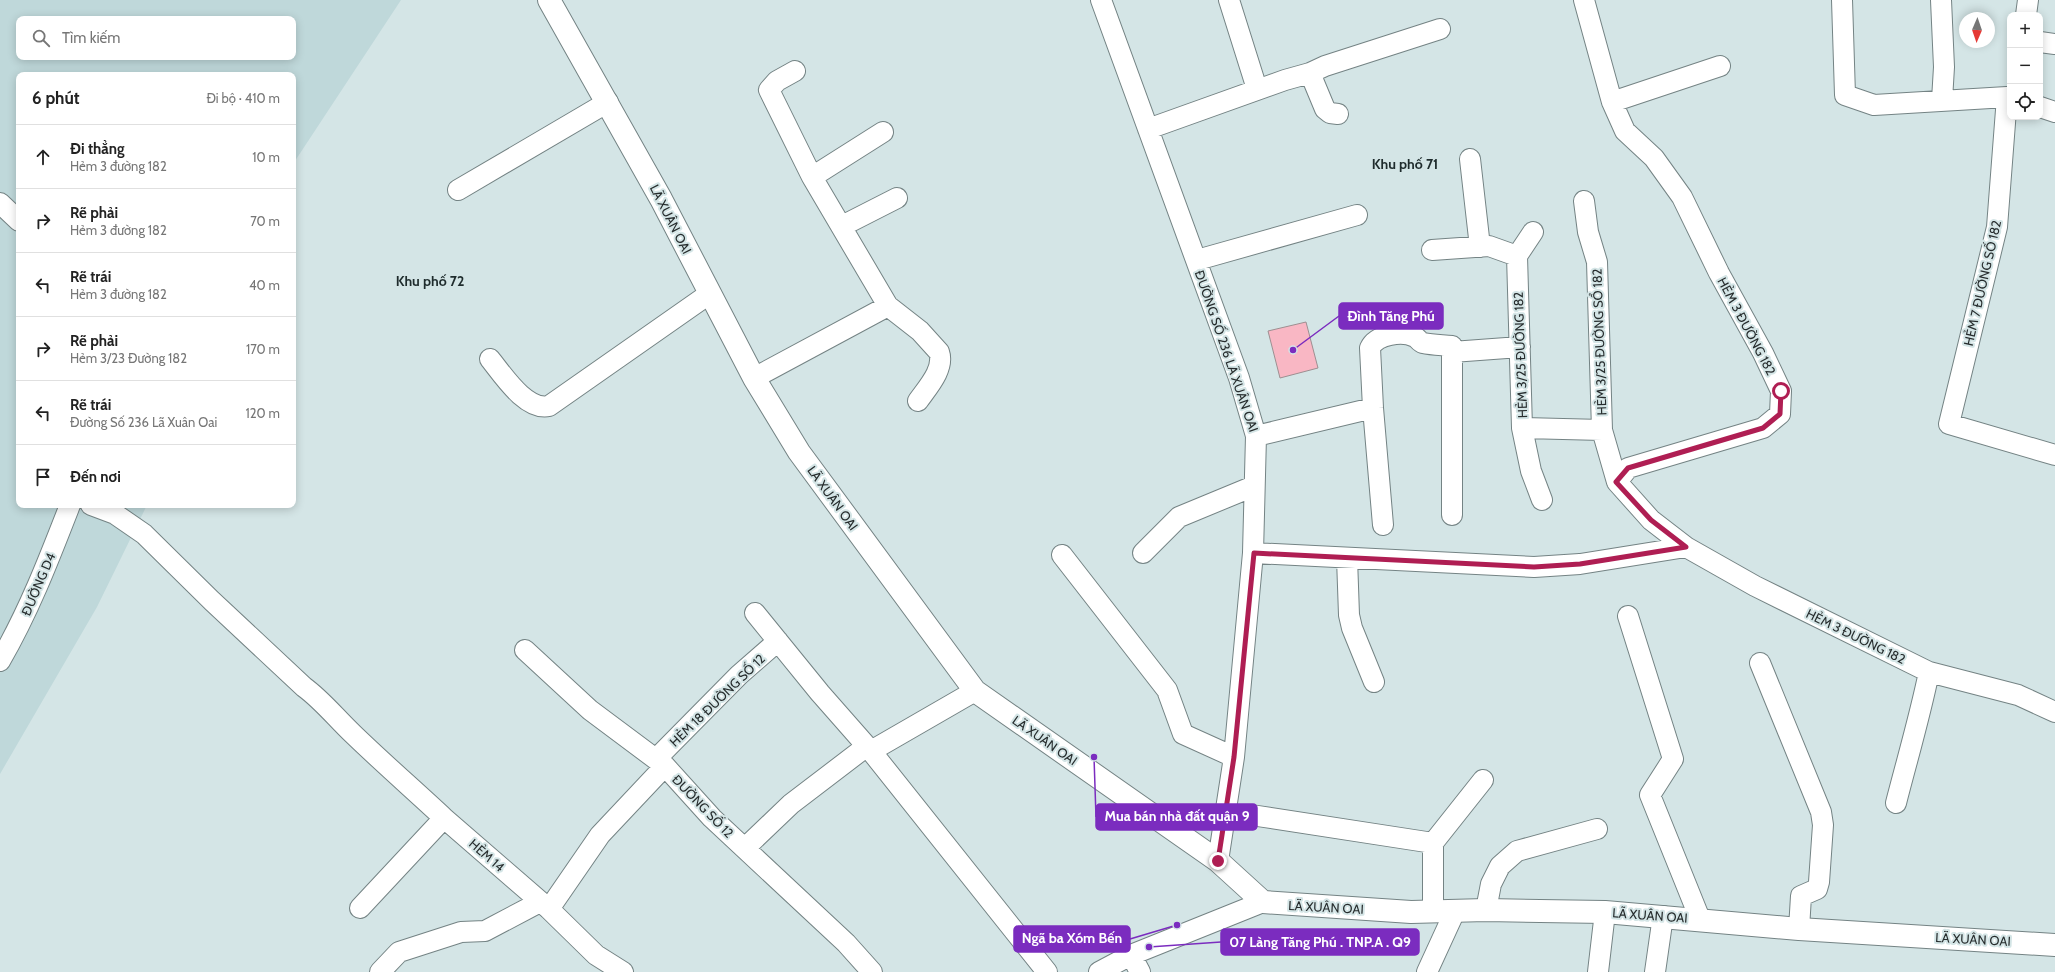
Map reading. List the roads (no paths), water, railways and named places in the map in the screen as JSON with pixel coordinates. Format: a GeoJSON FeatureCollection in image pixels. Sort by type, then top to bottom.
{"type":"FeatureCollection","features":[{"type":"Feature","properties":{"kind":"main road","name":"LÃ XUÂN OAI"},"geometry":{"type":"LineString","coordinates":[[549,0],[608,102],[661,199],[709,294],[754,378],[799,452],[975,691],[1218,861],[1263,902],[1411,912],[1486,910],[1605,912],[1700,919],[1799,929],[2055,945]]}},
{"type":"Feature","properties":{"kind":"street","name":"ĐƯỜNG SỐ 236 LÃ XUÂN OAI"},"geometry":{"type":"LineString","coordinates":[[1101,0],[1239,378],[1256,436],[1254,553],[1234,757],[1218,861]]}},
{"type":"Feature","properties":{"kind":"street"},"geometry":{"type":"LineString","coordinates":[[1229,0],[1257,89]]}},
{"type":"Feature","properties":{"kind":"street","name":"HẺM 3 ĐƯỜNG 182"},"geometry":{"type":"LineString","coordinates":[[1584,0],[1612,102],[1625,131],[1654,158],[1682,197],[1719,273],[1763,353],[1781,391],[1780,414],[1763,428],[1628,468],[1616,482],[1651,520],[1686,547],[1755,586],[1929,672],[2018,695],[2055,712]]}},
{"type":"Feature","properties":{"kind":"street","name":"HẺM 7 ĐƯỜNG SỐ 182"},"geometry":{"type":"LineString","coordinates":[[1842,0],[1845,95],[1874,105],[1942,100],[2007,92]]}},
{"type":"Feature","properties":{"kind":"street"},"geometry":{"type":"LineString","coordinates":[[1941,0],[1944,67],[1942,100]]}},
{"type":"Feature","properties":{"kind":"street"},"geometry":{"type":"LineString","coordinates":[[2026,12],[2028,0]]}},
{"type":"Feature","properties":{"kind":"street"},"geometry":{"type":"LineString","coordinates":[[1148,129],[1257,89],[1310,73],[1325,66],[1440,29]]}},
{"type":"Feature","properties":{"kind":"street"},"geometry":{"type":"LineString","coordinates":[[2043,42],[2055,44]]}},
{"type":"Feature","properties":{"kind":"street"},"geometry":{"type":"LineString","coordinates":[[1612,102],[1720,66]]}},
{"type":"Feature","properties":{"kind":"street"},"geometry":{"type":"LineString","coordinates":[[795,71],[772,85],[769,92],[812,177],[888,306],[920,331],[941,356],[940,367],[918,401]]}},
{"type":"Feature","properties":{"kind":"street"},"geometry":{"type":"LineString","coordinates":[[1310,73],[1325,109],[1330,113],[1338,114]]}},
{"type":"Feature","properties":{"kind":"street"},"geometry":{"type":"LineString","coordinates":[[458,190],[608,102]]}},
{"type":"Feature","properties":{"kind":"street"},"geometry":{"type":"LineString","coordinates":[[2043,108],[2055,112]]}},
{"type":"Feature","properties":{"kind":"street","name":"HẺM 7 ĐƯỜNG SỐ 182"},"geometry":{"type":"LineString","coordinates":[[2007,114],[1997,227],[1949,424],[2055,455]]}},
{"type":"Feature","properties":{"kind":"street"},"geometry":{"type":"LineString","coordinates":[[812,177],[883,132]]}},
{"type":"Feature","properties":{"kind":"street"},"geometry":{"type":"LineString","coordinates":[[1470,159],[1480,247]]}},
{"type":"Feature","properties":{"kind":"street"},"geometry":{"type":"LineString","coordinates":[[842,226],[897,198]]}},
{"type":"Feature","properties":{"kind":"street","name":"HẺM 3/25 ĐƯỜNG SỔ 182"},"geometry":{"type":"LineString","coordinates":[[1584,201],[1588,232],[1597,262],[1602,430],[1616,482]]}},
{"type":"Feature","properties":{"kind":"street"},"geometry":{"type":"LineString","coordinates":[[0,203],[16,218]]}},
{"type":"Feature","properties":{"kind":"street"},"geometry":{"type":"LineString","coordinates":[[1197,260],[1357,215]]}},
{"type":"Feature","properties":{"kind":"street"},"geometry":{"type":"LineString","coordinates":[[1432,250],[1489,246],[1517,256],[1533,232]]}},
{"type":"Feature","properties":{"kind":"street","name":"HẺM 3/25 ĐƯỜNG 182"},"geometry":{"type":"LineString","coordinates":[[1517,256],[1522,428],[1602,430]]}},
{"type":"Feature","properties":{"kind":"street"},"geometry":{"type":"LineString","coordinates":[[490,359],[523,398],[538,407],[549,406],[709,294]]}},
{"type":"Feature","properties":{"kind":"street"},"geometry":{"type":"LineString","coordinates":[[754,378],[888,306]]}},
{"type":"Feature","properties":{"kind":"street"},"geometry":{"type":"LineString","coordinates":[[1383,524],[1373,408],[1370,348],[1373,342],[1379,338],[1400,334],[1415,337],[1420,342],[1452,346],[1452,515]]}},
{"type":"Feature","properties":{"kind":"street"},"geometry":{"type":"LineString","coordinates":[[1452,352],[1520,347]]}},
{"type":"Feature","properties":{"kind":"street"},"geometry":{"type":"LineString","coordinates":[[1256,436],[1373,408]]}},
{"type":"Feature","properties":{"kind":"street"},"geometry":{"type":"LineString","coordinates":[[1522,428],[1531,471],[1542,500]]}},
{"type":"Feature","properties":{"kind":"street"},"geometry":{"type":"LineString","coordinates":[[1143,553],[1179,517],[1254,486]]}},
{"type":"Feature","properties":{"kind":"street","name":"ĐƯỜNG D4"},"geometry":{"type":"LineString","coordinates":[[0,661],[19,627],[44,574],[69,508]]}},
{"type":"Feature","properties":{"kind":"street","name":"HẺM 14"},"geometry":{"type":"LineString","coordinates":[[99,508],[115,514],[144,534],[212,601],[315,695],[353,734],[444,818],[544,905],[596,955],[623,972]]}},
{"type":"Feature","properties":{"kind":"street"},"geometry":{"type":"LineString","coordinates":[[1254,553],[1534,567],[1580,564],[1686,547]]}},
{"type":"Feature","properties":{"kind":"street"},"geometry":{"type":"LineString","coordinates":[[1062,555],[1167,690],[1183,734],[1234,757]]}},
{"type":"Feature","properties":{"kind":"street"},"geometry":{"type":"LineString","coordinates":[[1347,558],[1349,615],[1352,628],[1374,682]]}},
{"type":"Feature","properties":{"kind":"street"},"geometry":{"type":"LineString","coordinates":[[755,613],[820,693],[869,749],[1047,972]]}},
{"type":"Feature","properties":{"kind":"street"},"geometry":{"type":"LineString","coordinates":[[1628,616],[1674,759],[1650,795],[1700,919]]}},
{"type":"Feature","properties":{"kind":"street","name":"HẺM 18 ĐƯỜNG SỐ 12"},"geometry":{"type":"LineString","coordinates":[[544,905],[660,762],[739,676],[778,642]]}},
{"type":"Feature","properties":{"kind":"street","name":"ĐƯỜNG SỐ 12"},"geometry":{"type":"LineString","coordinates":[[525,650],[590,710],[660,762],[712,818],[846,943],[872,972]]}},
{"type":"Feature","properties":{"kind":"street"},"geometry":{"type":"LineString","coordinates":[[1760,663],[1821,812],[1824,825],[1819,882],[1817,889],[1801,896],[1799,929]]}},
{"type":"Feature","properties":{"kind":"street"},"geometry":{"type":"LineString","coordinates":[[1896,803],[1910,744],[1921,709],[1929,672]]}},
{"type":"Feature","properties":{"kind":"street"},"geometry":{"type":"LineString","coordinates":[[745,848],[791,804],[869,749],[975,691]]}},
{"type":"Feature","properties":{"kind":"street"},"geometry":{"type":"LineString","coordinates":[[1433,911],[1433,843],[1483,780]]}},
{"type":"Feature","properties":{"kind":"street"},"geometry":{"type":"LineString","coordinates":[[1251,815],[1433,843]]}},
{"type":"Feature","properties":{"kind":"street"},"geometry":{"type":"LineString","coordinates":[[360,908],[444,818]]}},
{"type":"Feature","properties":{"kind":"street"},"geometry":{"type":"LineString","coordinates":[[1486,910],[1491,884],[1500,866],[1517,851],[1597,829]]}},
{"type":"Feature","properties":{"kind":"street"},"geometry":{"type":"LineString","coordinates":[[1099,972],[1136,964],[1263,902]]}},
{"type":"Feature","properties":{"kind":"street"},"geometry":{"type":"LineString","coordinates":[[380,972],[399,952],[462,932],[485,931],[544,905]]}},
{"type":"Feature","properties":{"kind":"street"},"geometry":{"type":"LineString","coordinates":[[1426,972],[1455,911]]}},
{"type":"Feature","properties":{"kind":"street"},"geometry":{"type":"LineString","coordinates":[[1598,972],[1605,912]]}},
{"type":"Feature","properties":{"kind":"street"},"geometry":{"type":"LineString","coordinates":[[1655,972],[1663,916]]}},
{"type":"Feature","properties":{"kind":"place","name":"Đình Tăng Phú"},"geometry":{"type":"Point","coordinates":[1293,350]}},
{"type":"Feature","properties":{"kind":"place","name":"Mua bán nhà đất quận 9"},"geometry":{"type":"Point","coordinates":[1094,757]}},
{"type":"Feature","properties":{"kind":"place","name":"Ngã ba Xóm Bến"},"geometry":{"type":"Point","coordinates":[1177,925]}},
{"type":"Feature","properties":{"kind":"place","name":"07 Làng Tăng Phú . TNP.A . Q9"},"geometry":{"type":"Point","coordinates":[1149,947]}},
{"type":"Feature","properties":{"kind":"district","name":"Khu phố 71"},"geometry":{"type":"Point","coordinates":[1405,164]}},
{"type":"Feature","properties":{"kind":"district","name":"Khu phố 72"},"geometry":{"type":"Point","coordinates":[430,281]}}]}
